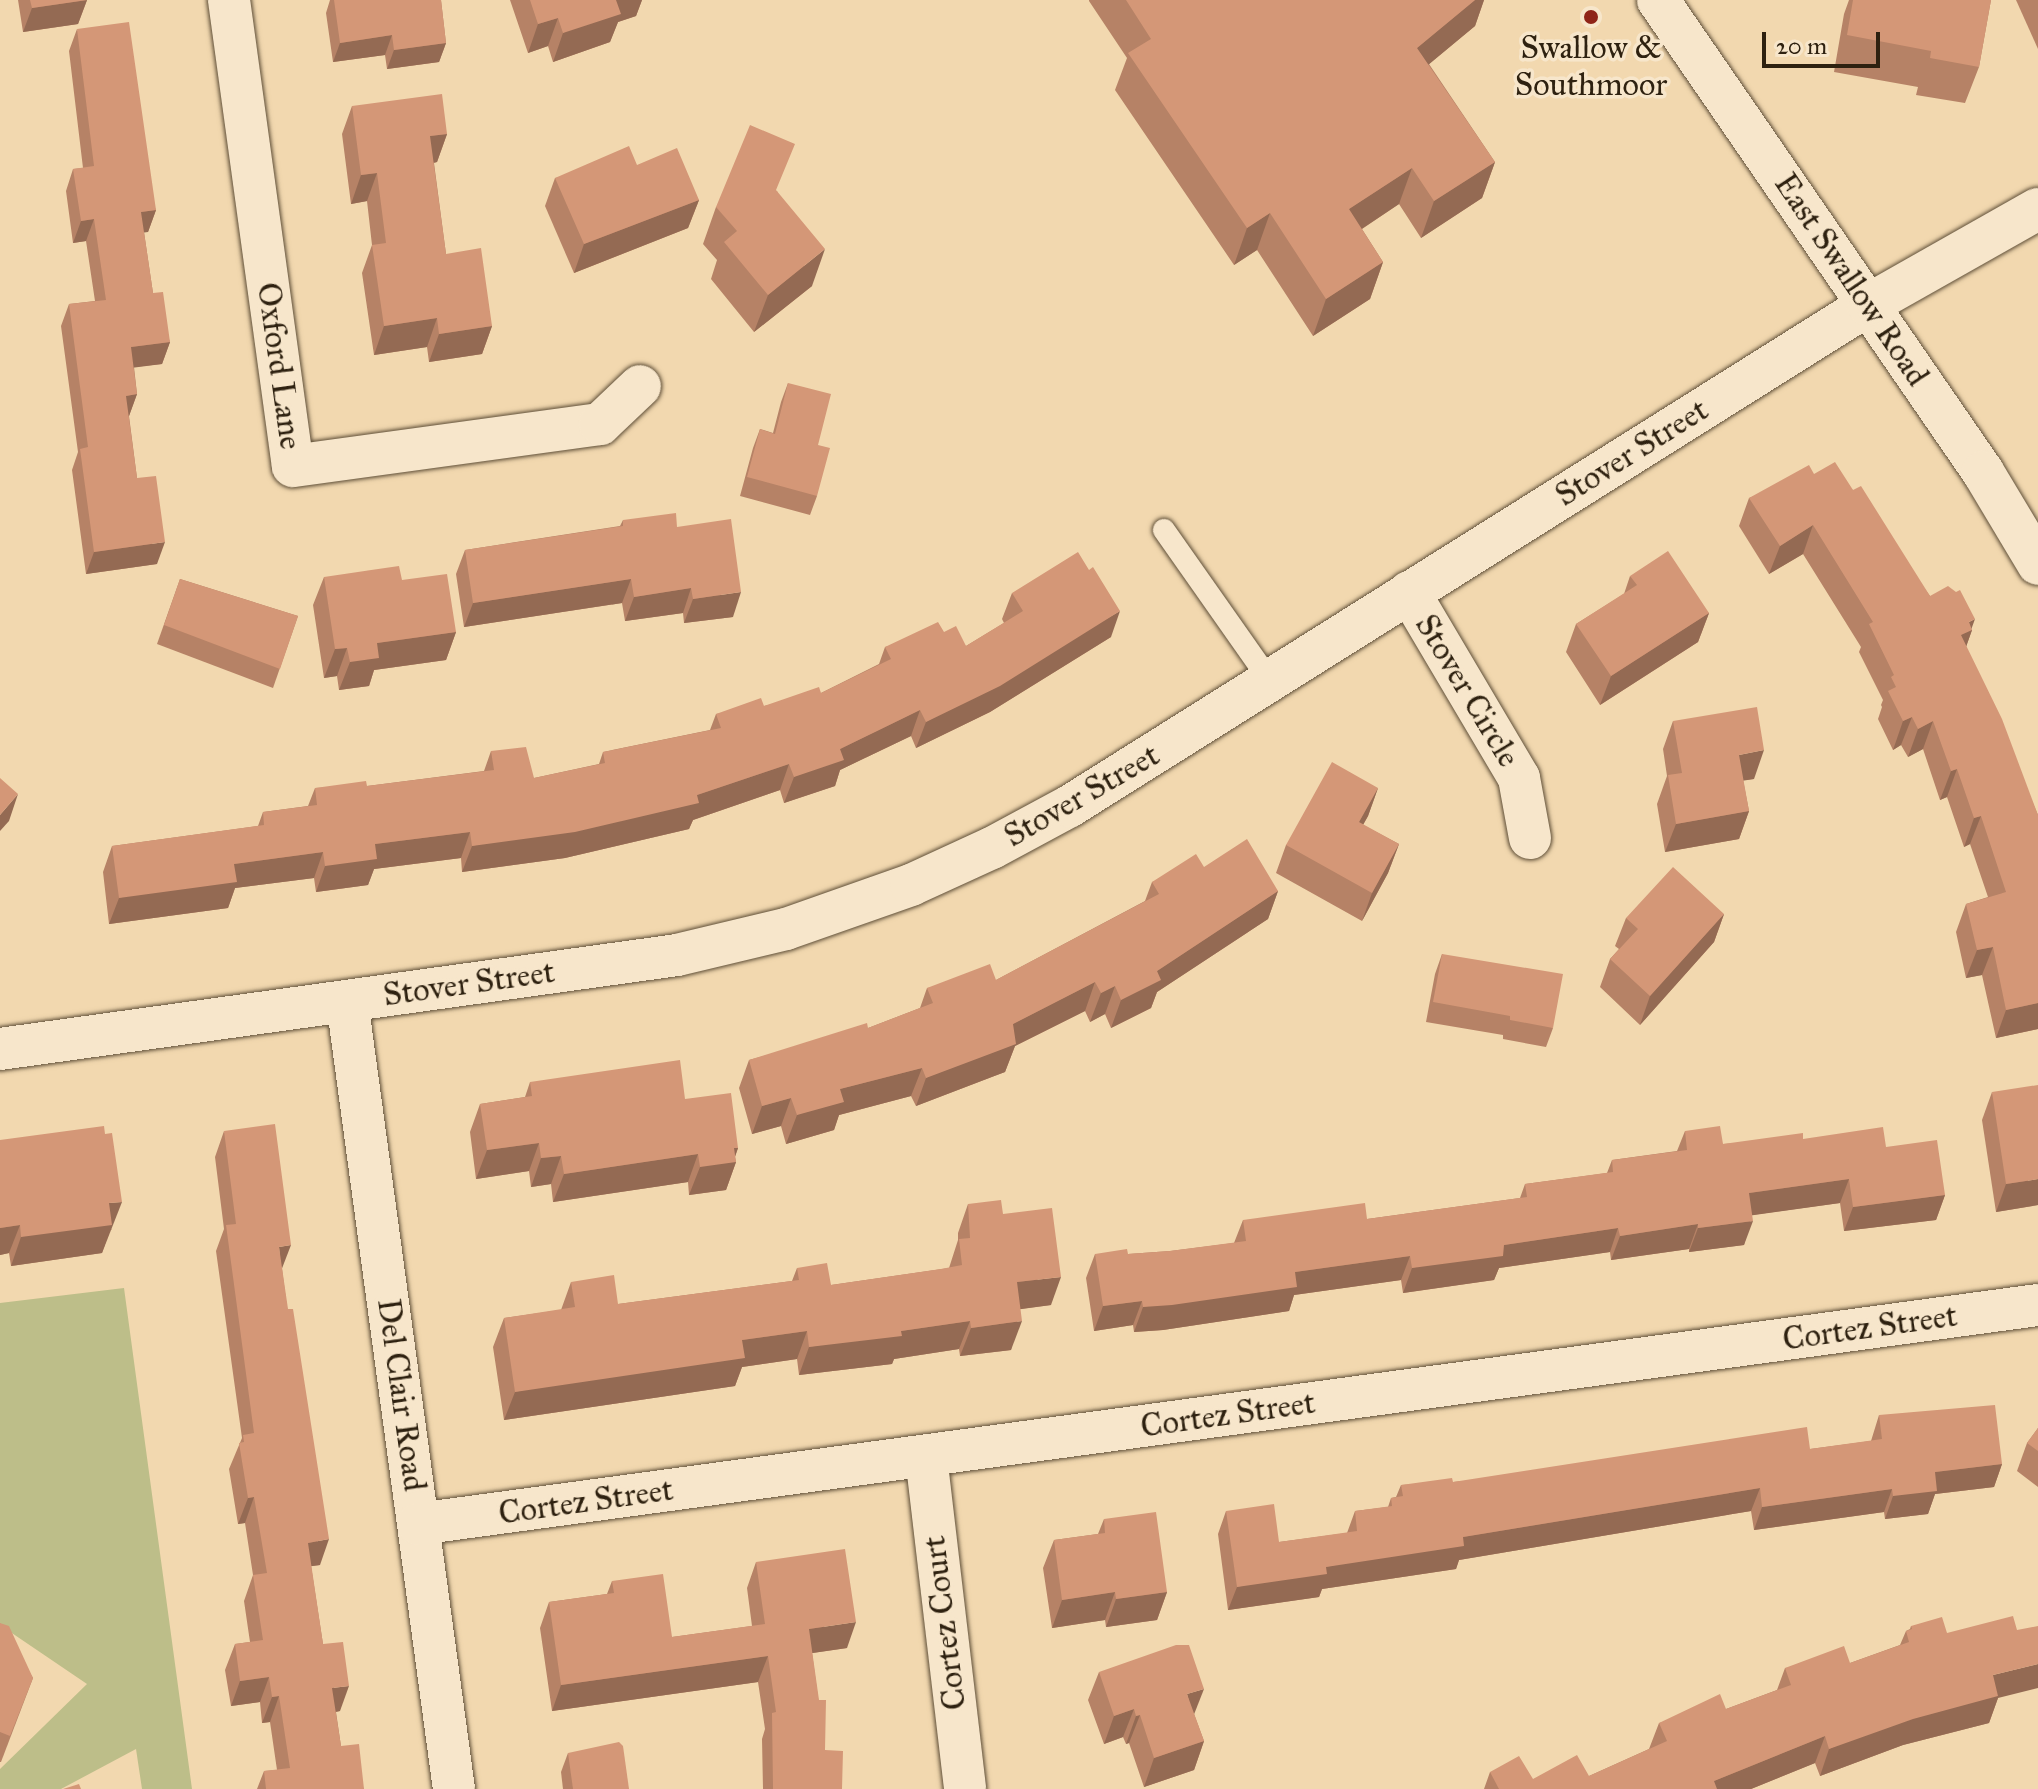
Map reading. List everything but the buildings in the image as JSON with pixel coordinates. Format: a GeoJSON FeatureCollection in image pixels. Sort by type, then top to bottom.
{"type":"FeatureCollection","features":[{"type":"Feature","properties":{"kind":"street","name":"Oxford Lane"},"geometry":{"type":"LineString","coordinates":[[229,0],[293,466],[600,424],[640,386]]}},
{"type":"Feature","properties":{"kind":"street","name":"East Swallow Road"},"geometry":{"type":"LineString","coordinates":[[1658,0],[1983,472],[2038,564]]}},
{"type":"Feature","properties":{"kind":"street","name":"Stover Street"},"geometry":{"type":"LineString","coordinates":[[0,1049],[677,955],[814,919],[911,885],[992,848],[1070,806],[1868,305],[2038,209]]}},
{"type":"Feature","properties":{"kind":"street","name":"Stover Circle"},"geometry":{"type":"LineString","coordinates":[[1409,592],[1519,778],[1530,838]]}},
{"type":"Feature","properties":{"kind":"street","name":"Del Clair Road"},"geometry":{"type":"LineString","coordinates":[[347,1001],[454,1789]]}},
{"type":"Feature","properties":{"kind":"street","name":"Cortez Street"},"geometry":{"type":"LineString","coordinates":[[418,1524],[2038,1305]]}},
{"type":"Feature","properties":{"kind":"street","name":"Cortez Court"},"geometry":{"type":"LineString","coordinates":[[926,1456],[965,1789]]}},
{"type":"Feature","properties":{"kind":"lane"},"geometry":{"type":"LineString","coordinates":[[1164,530],[1270,681]]}},
{"type":"Feature","properties":{"kind":"green space"},"geometry":{"type":"Polygon","coordinates":[[[124,1288],[192,1789],[142,1789],[136,1749],[61,1789],[0,1789],[0,1769],[87,1684],[0,1625],[0,1303],[124,1288]]]}},
{"type":"Feature","properties":{"kind":"place","name":"Swallow & Southmoor"},"geometry":{"type":"Point","coordinates":[1591,17]}}]}
